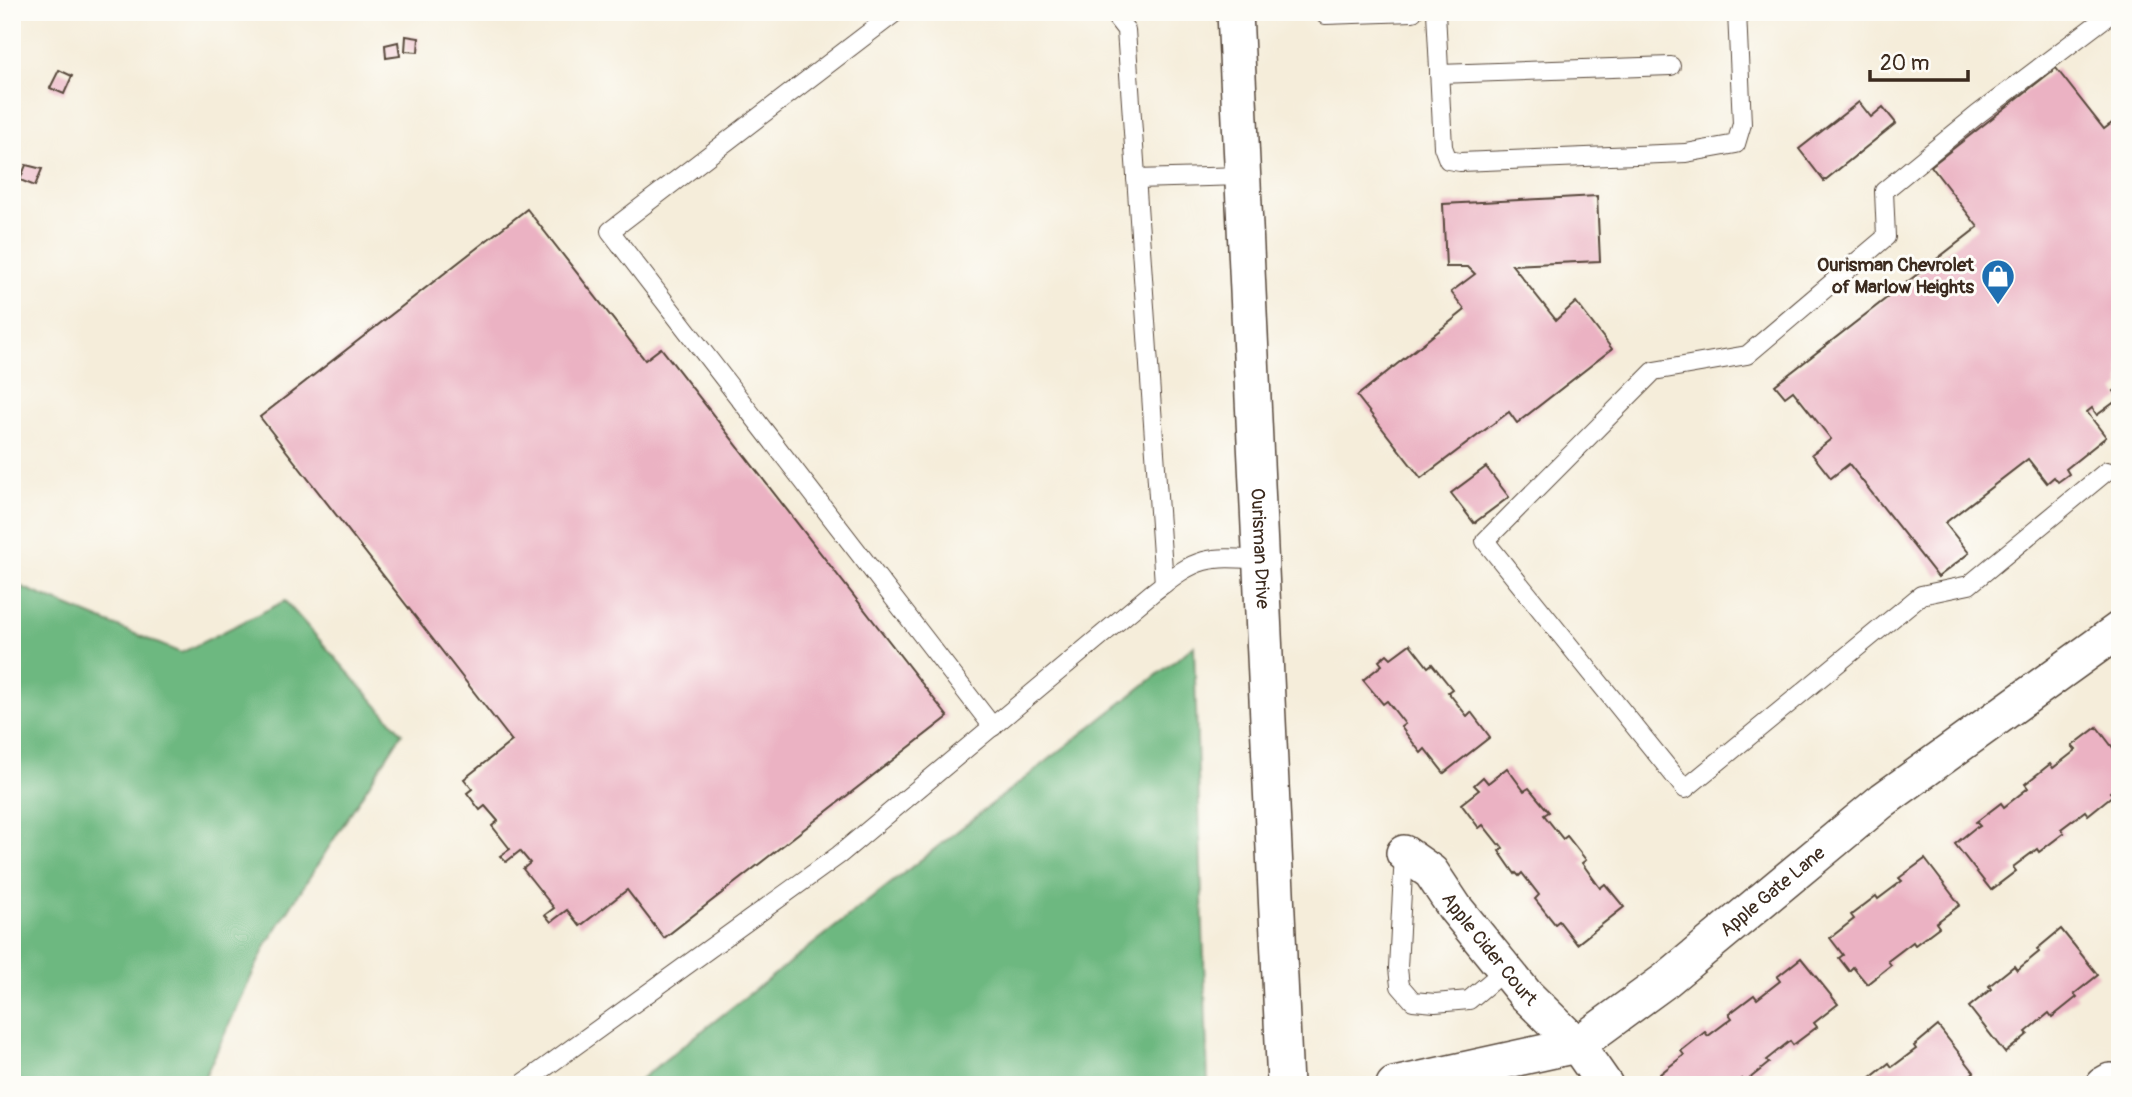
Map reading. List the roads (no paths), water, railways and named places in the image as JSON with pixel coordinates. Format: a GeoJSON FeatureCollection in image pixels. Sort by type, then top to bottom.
{"type":"FeatureCollection","features":[{"type":"Feature","properties":{"kind":"street","name":"Ourisman Drive"},"geometry":{"type":"LineString","coordinates":[[1235,12],[1285,1085]]}},
{"type":"Feature","properties":{"kind":"street","name":"Apple Gate Lane"},"geometry":{"type":"LineString","coordinates":[[1394,1085],[1577,1045],[1666,981],[1883,800],[2116,636]]}},
{"type":"Feature","properties":{"kind":"street","name":"Apple Cider Court"},"geometry":{"type":"LineString","coordinates":[[1404,853],[1431,872],[1455,908],[1505,970],[1525,994],[1577,1045],[1605,1085]]}},
{"type":"Feature","properties":{"kind":"street"},"geometry":{"type":"LineString","coordinates":[[2104,1085],[2110,1081],[2120,1082]]}},
{"type":"Feature","properties":{"kind":"lane"},"geometry":{"type":"LineString","coordinates":[[896,12],[610,231],[993,727]]}},
{"type":"Feature","properties":{"kind":"lane"},"geometry":{"type":"LineString","coordinates":[[1112,12],[1126,30],[1164,584]]}},
{"type":"Feature","properties":{"kind":"lane"},"geometry":{"type":"LineString","coordinates":[[1325,15],[1413,12]]}},
{"type":"Feature","properties":{"kind":"lane"},"geometry":{"type":"LineString","coordinates":[[1436,12],[1443,146],[1448,160],[1461,162],[1686,153],[1736,144],[1742,124],[1737,12]]}},
{"type":"Feature","properties":{"kind":"lane"},"geometry":{"type":"LineString","coordinates":[[2107,471],[1969,585],[1922,595],[1685,789],[1485,541],[1654,371],[1747,355],[1886,237],[1884,191],[1977,115],[2113,12]]}},
{"type":"Feature","properties":{"kind":"lane"},"geometry":{"type":"LineString","coordinates":[[1439,74],[1671,66]]}},
{"type":"Feature","properties":{"kind":"lane"},"geometry":{"type":"LineString","coordinates":[[1136,179],[1243,176]]}},
{"type":"Feature","properties":{"kind":"lane"},"geometry":{"type":"LineString","coordinates":[[521,1085],[839,855],[1185,569],[1205,561],[1232,558],[1261,560]]}},
{"type":"Feature","properties":{"kind":"lane"},"geometry":{"type":"LineString","coordinates":[[1404,853],[1398,968],[1400,986],[1413,1001],[1435,1003],[1469,1000],[1505,970]]}},
{"type":"Feature","properties":{"kind":"place","name":"Ourisman Chevrolet of Marlow Heights"},"geometry":{"type":"Point","coordinates":[1998,306]}}]}
